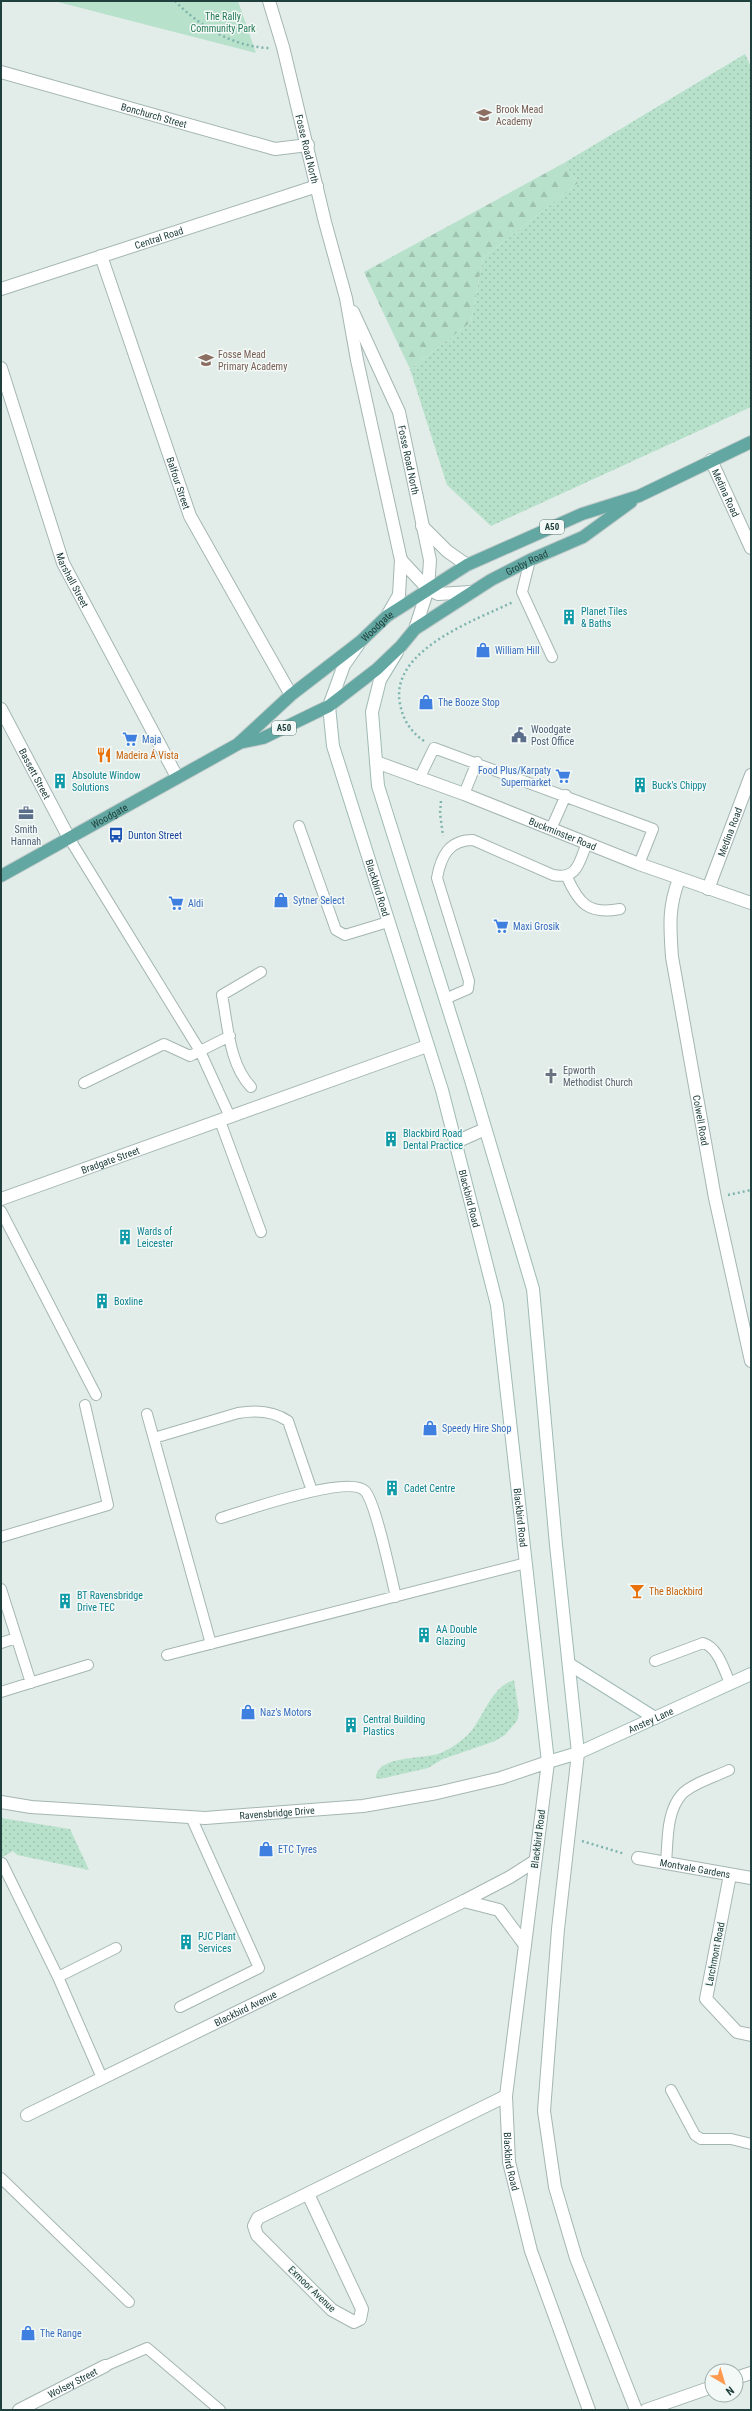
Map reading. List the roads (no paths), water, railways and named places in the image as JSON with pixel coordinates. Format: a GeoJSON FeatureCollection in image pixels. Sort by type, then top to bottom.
{"type":"FeatureCollection","features":[{"type":"Feature","properties":{"kind":"main road","name":"Groby Road"},"geometry":{"type":"LineString","coordinates":[[428,589],[467,565],[582,514],[639,496],[751,442]]}},
{"type":"Feature","properties":{"kind":"main road","name":"Groby Road"},"geometry":{"type":"LineString","coordinates":[[414,629],[471,592],[530,560],[583,537],[639,496]]}},
{"type":"Feature","properties":{"kind":"main road","name":"Woodgate"},"geometry":{"type":"LineString","coordinates":[[1,876],[238,744],[291,695],[361,641],[387,616],[428,589]]}},
{"type":"Feature","properties":{"kind":"main road","name":"Woodgate"},"geometry":{"type":"LineString","coordinates":[[238,744],[264,738],[329,706],[354,688],[401,646],[414,629]]}},
{"type":"Feature","properties":{"kind":"street","name":"Fosse Road North"},"geometry":{"type":"LineString","coordinates":[[268,1],[283,47],[346,298],[357,360],[400,560],[398,595],[387,616]]}},
{"type":"Feature","properties":{"kind":"street","name":"Bonchurch Street"},"geometry":{"type":"LineString","coordinates":[[1,72],[275,149],[308,145]]}},
{"type":"Feature","properties":{"kind":"street","name":"Central Road"},"geometry":{"type":"LineString","coordinates":[[1,289],[317,186]]}},
{"type":"Feature","properties":{"kind":"street","name":"Balfour Street"},"geometry":{"type":"LineString","coordinates":[[101,256],[190,516],[291,695]]}},
{"type":"Feature","properties":{"kind":"street","name":"Fosse Road North"},"geometry":{"type":"LineString","coordinates":[[346,298],[399,412],[430,560],[428,589],[414,629]]}},
{"type":"Feature","properties":{"kind":"street","name":"Marshall Street"},"geometry":{"type":"LineString","coordinates":[[1,368],[63,563],[177,777]]}},
{"type":"Feature","properties":{"kind":"street","name":"Medina Road"},"geometry":{"type":"LineString","coordinates":[[711,460],[751,548]]}},
{"type":"Feature","properties":{"kind":"street"},"geometry":{"type":"LineString","coordinates":[[422,526],[447,551],[467,565]]}},
{"type":"Feature","properties":{"kind":"street"},"geometry":{"type":"LineString","coordinates":[[400,560],[428,589],[438,594],[471,592]]}},
{"type":"Feature","properties":{"kind":"street","name":"Blackbird Road"},"geometry":{"type":"LineString","coordinates":[[361,641],[344,665],[329,706],[333,746],[442,1090],[497,1305],[548,1762],[506,2096],[509,2162],[531,2251],[589,2410]]}},
{"type":"Feature","properties":{"kind":"street"},"geometry":{"type":"LineString","coordinates":[[401,646],[380,680],[372,712],[378,786],[445,999],[533,1289],[578,1753],[558,1929],[544,2111],[555,2187],[574,2251],[636,2410]]}},
{"type":"Feature","properties":{"kind":"street","name":"Bassett Street"},"geometry":{"type":"LineString","coordinates":[[1,709],[69,838]]}},
{"type":"Feature","properties":{"kind":"street","name":"Buckminster Road"},"geometry":{"type":"LineString","coordinates":[[376,762],[419,779],[464,794],[639,864],[751,903]]}},
{"type":"Feature","properties":{"kind":"street","name":"Medina Road"},"geometry":{"type":"LineString","coordinates":[[708,889],[751,775]]}},
{"type":"Feature","properties":{"kind":"street","name":"Colwell Road"},"geometry":{"type":"LineString","coordinates":[[679,879],[671,899],[669,918],[672,957],[715,1198],[751,1361]]}},
{"type":"Feature","properties":{"kind":"street","name":"Bradgate Street"},"geometry":{"type":"LineString","coordinates":[[1,1199],[427,1046]]}},
{"type":"Feature","properties":{"kind":"street"},"geometry":{"type":"LineString","coordinates":[[456,1142],[485,1129]]}},
{"type":"Feature","properties":{"kind":"street"},"geometry":{"type":"LineString","coordinates":[[569,1664],[655,1718]]}},
{"type":"Feature","properties":{"kind":"street","name":"Anstey Lane"},"geometry":{"type":"LineString","coordinates":[[548,1762],[578,1753],[751,1674]]}},
{"type":"Feature","properties":{"kind":"street","name":"Ravensbridge Drive"},"geometry":{"type":"LineString","coordinates":[[1,1802],[31,1807],[191,1817],[363,1806],[437,1793],[501,1778],[548,1762]]}},
{"type":"Feature","properties":{"kind":"street","name":"Montvale Gardens"},"geometry":{"type":"LineString","coordinates":[[638,1858],[751,1878]]}},
{"type":"Feature","properties":{"kind":"street","name":"Blackbird Avenue"},"geometry":{"type":"LineString","coordinates":[[27,2115],[464,1901],[510,1877],[535,1861]]}},
{"type":"Feature","properties":{"kind":"street","name":"Larchmont Road"},"geometry":{"type":"LineString","coordinates":[[730,1875],[706,1999],[737,2032],[751,2035]]}},
{"type":"Feature","properties":{"kind":"street"},"geometry":{"type":"LineString","coordinates":[[464,1901],[499,1910],[525,1945]]}},
{"type":"Feature","properties":{"kind":"street","name":"Exmoor Avenue"},"geometry":{"type":"LineString","coordinates":[[308,2194],[362,2309],[360,2319],[354,2322],[332,2310],[257,2235],[254,2226],[258,2218],[506,2096]]}},
{"type":"Feature","properties":{"kind":"street","name":"Wolsey Street"},"geometry":{"type":"LineString","coordinates":[[20,2410],[105,2366]]}},
{"type":"Feature","properties":{"kind":"street"},"geometry":{"type":"LineString","coordinates":[[646,2410],[704,2390]]}},
{"type":"Feature","properties":{"kind":"lane"},"geometry":{"type":"LineString","coordinates":[[530,560],[522,592],[552,657]]}},
{"type":"Feature","properties":{"kind":"lane"},"geometry":{"type":"LineString","coordinates":[[419,779],[434,748],[477,762],[653,828],[639,864]]}},
{"type":"Feature","properties":{"kind":"lane"},"geometry":{"type":"LineString","coordinates":[[464,794],[477,762]]}},
{"type":"Feature","properties":{"kind":"lane"},"geometry":{"type":"LineString","coordinates":[[551,829],[566,795]]}},
{"type":"Feature","properties":{"kind":"lane"},"geometry":{"type":"LineString","coordinates":[[299,826],[336,930],[345,935],[388,922]]}},
{"type":"Feature","properties":{"kind":"lane"},"geometry":{"type":"LineString","coordinates":[[69,838],[176,1009],[200,1051],[225,1119],[261,1232]]}},
{"type":"Feature","properties":{"kind":"lane"},"geometry":{"type":"LineString","coordinates":[[445,999],[468,989],[469,981],[437,878],[439,866],[451,846],[462,840],[473,840],[553,875],[567,876],[576,870],[588,843]]}},
{"type":"Feature","properties":{"kind":"lane"},"geometry":{"type":"LineString","coordinates":[[567,876],[574,893],[587,907],[603,912],[620,909]]}},
{"type":"Feature","properties":{"kind":"lane"},"geometry":{"type":"LineString","coordinates":[[252,1086],[243,1078],[235,1062],[222,995],[261,972]]}},
{"type":"Feature","properties":{"kind":"lane"},"geometry":{"type":"LineString","coordinates":[[84,1083],[164,1044],[190,1056],[230,1036]]}},
{"type":"Feature","properties":{"kind":"lane"},"geometry":{"type":"LineString","coordinates":[[1,1212],[96,1394]]}},
{"type":"Feature","properties":{"kind":"lane"},"geometry":{"type":"LineString","coordinates":[[1,1537],[108,1505],[85,1405]]}},
{"type":"Feature","properties":{"kind":"lane"},"geometry":{"type":"LineString","coordinates":[[154,1438],[238,1413],[251,1411],[280,1415],[288,1421],[312,1491]]}},
{"type":"Feature","properties":{"kind":"lane"},"geometry":{"type":"LineString","coordinates":[[147,1414],[211,1644]]}},
{"type":"Feature","properties":{"kind":"lane"},"geometry":{"type":"LineString","coordinates":[[221,1518],[312,1491],[347,1486],[358,1487],[365,1492],[373,1507],[396,1597]]}},
{"type":"Feature","properties":{"kind":"lane"},"geometry":{"type":"LineString","coordinates":[[167,1655],[526,1563]]}},
{"type":"Feature","properties":{"kind":"lane"},"geometry":{"type":"LineString","coordinates":[[1,1589],[4,1610],[16,1638],[31,1683]]}},
{"type":"Feature","properties":{"kind":"lane"},"geometry":{"type":"LineString","coordinates":[[1,1643],[16,1638]]}},
{"type":"Feature","properties":{"kind":"lane"},"geometry":{"type":"LineString","coordinates":[[655,1661],[703,1643],[708,1644],[714,1648],[730,1683]]}},
{"type":"Feature","properties":{"kind":"lane"},"geometry":{"type":"LineString","coordinates":[[1,1692],[88,1665]]}},
{"type":"Feature","properties":{"kind":"lane"},"geometry":{"type":"LineString","coordinates":[[666,1863],[671,1820],[674,1808],[682,1794],[729,1770]]}},
{"type":"Feature","properties":{"kind":"lane"},"geometry":{"type":"LineString","coordinates":[[180,2007],[259,1968],[191,1817]]}},
{"type":"Feature","properties":{"kind":"lane"},"geometry":{"type":"LineString","coordinates":[[2,1862],[58,1977],[102,2078]]}},
{"type":"Feature","properties":{"kind":"lane"},"geometry":{"type":"LineString","coordinates":[[58,1977],[116,1948]]}},
{"type":"Feature","properties":{"kind":"lane"},"geometry":{"type":"LineString","coordinates":[[671,2090],[695,2135],[702,2139],[731,2138],[751,2144]]}},
{"type":"Feature","properties":{"kind":"lane"},"geometry":{"type":"LineString","coordinates":[[1,2178],[129,2302]]}},
{"type":"Feature","properties":{"kind":"lane"},"geometry":{"type":"LineString","coordinates":[[105,2366],[147,2348],[220,2410]]}},
{"type":"Feature","properties":{"kind":"place","name":"Brook Mead Academy"},"geometry":{"type":"Point","coordinates":[484,115]}},
{"type":"Feature","properties":{"kind":"place","name":"Fosse Mead Primary Academy"},"geometry":{"type":"Point","coordinates":[206,360]}},
{"type":"Feature","properties":{"kind":"place","name":"Planet Tiles & Baths"},"geometry":{"type":"Point","coordinates":[569,617]}},
{"type":"Feature","properties":{"kind":"place","name":"William Hill"},"geometry":{"type":"Point","coordinates":[483,650]}},
{"type":"Feature","properties":{"kind":"place","name":"The Booze Stop"},"geometry":{"type":"Point","coordinates":[426,702]}},
{"type":"Feature","properties":{"kind":"place","name":"Woodgate Post Office"},"geometry":{"type":"Point","coordinates":[519,735]}},
{"type":"Feature","properties":{"kind":"place","name":"Maja"},"geometry":{"type":"Point","coordinates":[130,739]}},
{"type":"Feature","properties":{"kind":"place","name":"Madeira Á Vista"},"geometry":{"type":"Point","coordinates":[104,755]}},
{"type":"Feature","properties":{"kind":"place","name":"Food Plus/Karpaty Supermarket"},"geometry":{"type":"Point","coordinates":[563,776]}},
{"type":"Feature","properties":{"kind":"place","name":"Absolute Window Solutions"},"geometry":{"type":"Point","coordinates":[60,781]}},
{"type":"Feature","properties":{"kind":"place","name":"Buck's Chippy"},"geometry":{"type":"Point","coordinates":[640,785]}},
{"type":"Feature","properties":{"kind":"place","name":"Smith Hannah"},"geometry":{"type":"Point","coordinates":[26,813]}},
{"type":"Feature","properties":{"kind":"place","name":"Dunton Street"},"geometry":{"type":"Point","coordinates":[116,835]}},
{"type":"Feature","properties":{"kind":"place","name":"Sytner Select"},"geometry":{"type":"Point","coordinates":[281,900]}},
{"type":"Feature","properties":{"kind":"place","name":"Aldi"},"geometry":{"type":"Point","coordinates":[176,903]}},
{"type":"Feature","properties":{"kind":"place","name":"Maxi Grosik"},"geometry":{"type":"Point","coordinates":[501,926]}},
{"type":"Feature","properties":{"kind":"place","name":"Epworth Methodist Church"},"geometry":{"type":"Point","coordinates":[551,1076]}},
{"type":"Feature","properties":{"kind":"place","name":"Blackbird Road Dental Practice"},"geometry":{"type":"Point","coordinates":[391,1139]}},
{"type":"Feature","properties":{"kind":"place","name":"Wards of Leicester"},"geometry":{"type":"Point","coordinates":[125,1237]}},
{"type":"Feature","properties":{"kind":"place","name":"Boxline"},"geometry":{"type":"Point","coordinates":[102,1301]}},
{"type":"Feature","properties":{"kind":"place","name":"Speedy Hire Shop"},"geometry":{"type":"Point","coordinates":[430,1428]}},
{"type":"Feature","properties":{"kind":"place","name":"Cadet Centre"},"geometry":{"type":"Point","coordinates":[392,1488]}},
{"type":"Feature","properties":{"kind":"place","name":"The Blackbird"},"geometry":{"type":"Point","coordinates":[637,1591]}},
{"type":"Feature","properties":{"kind":"place","name":"BT Ravensbridge Drive TEC"},"geometry":{"type":"Point","coordinates":[65,1601]}},
{"type":"Feature","properties":{"kind":"place","name":"AA Double Glazing"},"geometry":{"type":"Point","coordinates":[424,1635]}},
{"type":"Feature","properties":{"kind":"place","name":"Naz's Motors"},"geometry":{"type":"Point","coordinates":[248,1712]}},
{"type":"Feature","properties":{"kind":"place","name":"Central Building Plastics"},"geometry":{"type":"Point","coordinates":[351,1725]}},
{"type":"Feature","properties":{"kind":"place","name":"ETC Tyres"},"geometry":{"type":"Point","coordinates":[266,1849]}},
{"type":"Feature","properties":{"kind":"place","name":"PJC Plant Services"},"geometry":{"type":"Point","coordinates":[186,1942]}},
{"type":"Feature","properties":{"kind":"place","name":"The Range"},"geometry":{"type":"Point","coordinates":[28,2333]}},
{"type":"Feature","properties":{"kind":"park label","name":"The Rally Community Park"},"geometry":{"type":"Point","coordinates":[223,22]}}]}
